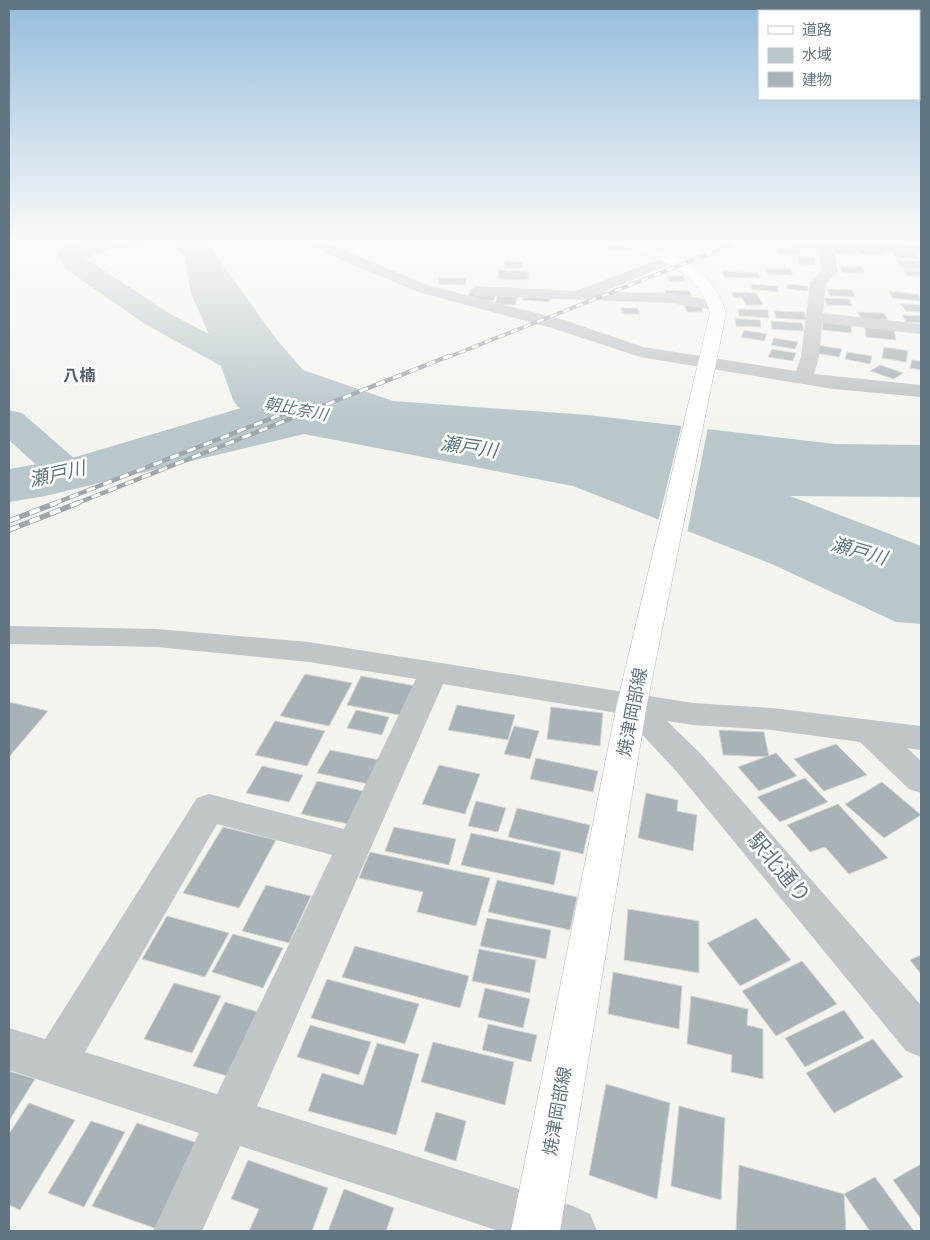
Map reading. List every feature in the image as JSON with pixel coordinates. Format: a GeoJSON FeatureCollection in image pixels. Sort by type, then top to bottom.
{"type":"FeatureCollection","features":[{"type":"Feature","properties":{"kind":"main road"},"geometry":{"type":"LineString","coordinates":[[715,301],[717,306]]}},
{"type":"Feature","properties":{"kind":"main road","name":"焼津岡部線"},"geometry":{"type":"LineString","coordinates":[[548,1227],[635,692],[707,366],[718,313],[717,306]]}},
{"type":"Feature","properties":{"kind":"street"},"geometry":{"type":"LineString","coordinates":[[465,301],[558,324],[640,352],[707,366],[862,387],[921,390]]}},
{"type":"Feature","properties":{"kind":"street"},"geometry":{"type":"LineString","coordinates":[[687,301],[717,306]]}},
{"type":"Feature","properties":{"kind":"street"},"geometry":{"type":"LineString","coordinates":[[803,378],[810,357],[816,301]]}},
{"type":"Feature","properties":{"kind":"street"},"geometry":{"type":"LineString","coordinates":[[814,317],[921,329]]}},
{"type":"Feature","properties":{"kind":"street"},"geometry":{"type":"LineString","coordinates":[[9,635],[157,638],[308,652],[434,672],[635,692],[693,714],[772,719],[921,738]]}},
{"type":"Feature","properties":{"kind":"street"},"geometry":{"type":"LineString","coordinates":[[177,1231],[434,672]]}},
{"type":"Feature","properties":{"kind":"street","name":"駅北通り"},"geometry":{"type":"LineString","coordinates":[[635,692],[708,785],[921,1036]]}},
{"type":"Feature","properties":{"kind":"street"},"geometry":{"type":"LineString","coordinates":[[868,731],[921,720]]}},
{"type":"Feature","properties":{"kind":"street"},"geometry":{"type":"LineString","coordinates":[[868,731],[921,780]]}},
{"type":"Feature","properties":{"kind":"street"},"geometry":{"type":"LineString","coordinates":[[54,1064],[209,808],[355,846]]}},
{"type":"Feature","properties":{"kind":"street"},"geometry":{"type":"LineString","coordinates":[[9,1049],[229,1120],[548,1227]]}},
{"type":"Feature","properties":{"kind":"water","name":"瀬戸川"},"geometry":{"type":"Polygon","coordinates":[[[194,301],[249,301],[277,340],[303,370],[393,401],[588,415],[835,444],[921,445],[921,497],[790,496],[921,546],[921,624],[896,622],[774,565],[573,486],[304,434],[45,496],[9,502],[9,469],[72,458],[241,408],[194,301]]]}},
{"type":"Feature","properties":{"kind":"pier"},"geometry":{"type":"Polygon","coordinates":[[[682,424],[708,427],[687,534],[658,522],[682,424]]]}},
{"type":"Feature","properties":{"kind":"building"},"geometry":{"type":"Polygon","coordinates":[[[496,301],[516,301],[515,305],[495,304],[496,301]]]}},
{"type":"Feature","properties":{"kind":"building"},"geometry":{"type":"Polygon","coordinates":[[[744,301],[761,301],[763,305],[746,305],[744,301]]]}},
{"type":"Feature","properties":{"kind":"building"},"geometry":{"type":"Polygon","coordinates":[[[825,301],[850,301],[852,306],[827,305],[825,301]]]}},
{"type":"Feature","properties":{"kind":"building"},"geometry":{"type":"Polygon","coordinates":[[[901,304],[921,305],[921,312],[906,311],[901,304]]]}},
{"type":"Feature","properties":{"kind":"building"},"geometry":{"type":"Polygon","coordinates":[[[684,305],[700,305],[703,312],[687,312],[684,305]]]}},
{"type":"Feature","properties":{"kind":"building"},"geometry":{"type":"Polygon","coordinates":[[[621,308],[637,308],[640,314],[623,314],[621,308]]]}},
{"type":"Feature","properties":{"kind":"building"},"geometry":{"type":"Polygon","coordinates":[[[738,309],[768,310],[769,318],[739,316],[738,309]]]}},
{"type":"Feature","properties":{"kind":"building"},"geometry":{"type":"Polygon","coordinates":[[[774,311],[804,312],[807,320],[776,318],[774,311]]]}},
{"type":"Feature","properties":{"kind":"building"},"geometry":{"type":"Polygon","coordinates":[[[858,312],[884,313],[888,320],[861,319],[858,312]]]}},
{"type":"Feature","properties":{"kind":"building"},"geometry":{"type":"Polygon","coordinates":[[[902,315],[921,316],[921,323],[906,322],[902,315]]]}},
{"type":"Feature","properties":{"kind":"building"},"geometry":{"type":"Polygon","coordinates":[[[735,318],[760,320],[761,327],[736,326],[735,318]]]}},
{"type":"Feature","properties":{"kind":"building"},"geometry":{"type":"Polygon","coordinates":[[[771,321],[802,323],[804,331],[772,329],[771,321]]]}},
{"type":"Feature","properties":{"kind":"building"},"geometry":{"type":"Polygon","coordinates":[[[823,322],[851,325],[852,333],[822,330],[823,322]]]}},
{"type":"Feature","properties":{"kind":"building"},"geometry":{"type":"Polygon","coordinates":[[[865,327],[894,330],[896,340],[866,337],[865,327]]]}},
{"type":"Feature","properties":{"kind":"building"},"geometry":{"type":"Polygon","coordinates":[[[744,330],[767,334],[764,341],[741,337],[744,330]]]}},
{"type":"Feature","properties":{"kind":"building"},"geometry":{"type":"Polygon","coordinates":[[[774,338],[798,342],[795,349],[771,345],[774,338]]]}},
{"type":"Feature","properties":{"kind":"building"},"geometry":{"type":"Polygon","coordinates":[[[817,345],[842,349],[839,357],[815,353],[817,345]]]}},
{"type":"Feature","properties":{"kind":"building"},"geometry":{"type":"Polygon","coordinates":[[[884,347],[908,351],[906,362],[882,358],[884,347]]]}},
{"type":"Feature","properties":{"kind":"building"},"geometry":{"type":"Polygon","coordinates":[[[772,349],[796,353],[793,361],[768,357],[772,349]]]}},
{"type":"Feature","properties":{"kind":"building"},"geometry":{"type":"Polygon","coordinates":[[[847,352],[872,356],[870,364],[845,359],[847,352]]]}},
{"type":"Feature","properties":{"kind":"building"},"geometry":{"type":"Polygon","coordinates":[[[912,360],[921,361],[921,370],[910,368],[912,360]]]}},
{"type":"Feature","properties":{"kind":"building"},"geometry":{"type":"Polygon","coordinates":[[[880,365],[903,373],[894,379],[870,371],[880,365]]]}},
{"type":"Feature","properties":{"kind":"building"},"geometry":{"type":"Polygon","coordinates":[[[305,674],[352,683],[329,726],[280,716],[305,674]]]}},
{"type":"Feature","properties":{"kind":"building"},"geometry":{"type":"Polygon","coordinates":[[[361,676],[416,686],[404,716],[347,705],[361,676]]]}},
{"type":"Feature","properties":{"kind":"building"},"geometry":{"type":"Polygon","coordinates":[[[9,702],[48,711],[9,757],[9,702]]]}},
{"type":"Feature","properties":{"kind":"building"},"geometry":{"type":"Polygon","coordinates":[[[457,705],[515,715],[508,740],[448,730],[457,705]]]}},
{"type":"Feature","properties":{"kind":"building"},"geometry":{"type":"Polygon","coordinates":[[[551,707],[603,713],[600,746],[547,739],[551,707]]]}},
{"type":"Feature","properties":{"kind":"building"},"geometry":{"type":"Polygon","coordinates":[[[356,710],[389,717],[382,735],[347,728],[356,710]]]}},
{"type":"Feature","properties":{"kind":"building"},"geometry":{"type":"Polygon","coordinates":[[[275,721],[325,731],[307,766],[255,755],[275,721]]]}},
{"type":"Feature","properties":{"kind":"building"},"geometry":{"type":"Polygon","coordinates":[[[514,726],[539,731],[530,759],[504,754],[514,726]]]}},
{"type":"Feature","properties":{"kind":"building"},"geometry":{"type":"Polygon","coordinates":[[[719,730],[764,732],[769,757],[723,755],[719,730]]]}},
{"type":"Feature","properties":{"kind":"building"},"geometry":{"type":"Polygon","coordinates":[[[836,744],[867,775],[824,791],[794,759],[836,744]]]}},
{"type":"Feature","properties":{"kind":"building"},"geometry":{"type":"Polygon","coordinates":[[[330,750],[379,760],[368,784],[317,773],[330,750]]]}},
{"type":"Feature","properties":{"kind":"building"},"geometry":{"type":"Polygon","coordinates":[[[776,753],[797,776],[759,791],[738,767],[776,753]]]}},
{"type":"Feature","properties":{"kind":"building"},"geometry":{"type":"Polygon","coordinates":[[[536,758],[598,771],[593,792],[530,779],[536,758]]]}},
{"type":"Feature","properties":{"kind":"building"},"geometry":{"type":"Polygon","coordinates":[[[439,765],[480,774],[465,814],[422,804],[439,765]]]}},
{"type":"Feature","properties":{"kind":"building"},"geometry":{"type":"Polygon","coordinates":[[[262,766],[303,775],[289,802],[246,793],[262,766]]]}},
{"type":"Feature","properties":{"kind":"building"},"geometry":{"type":"Polygon","coordinates":[[[805,778],[828,802],[780,822],[757,797],[805,778]]]}},
{"type":"Feature","properties":{"kind":"building"},"geometry":{"type":"Polygon","coordinates":[[[317,781],[368,792],[353,825],[301,814],[317,781]]]}},
{"type":"Feature","properties":{"kind":"building"},"geometry":{"type":"Polygon","coordinates":[[[882,782],[921,815],[884,838],[845,804],[882,782]]]}},
{"type":"Feature","properties":{"kind":"building"},"geometry":{"type":"Polygon","coordinates":[[[646,793],[678,800],[677,811],[697,815],[693,851],[638,838],[646,793]]]}},
{"type":"Feature","properties":{"kind":"building"},"geometry":{"type":"Polygon","coordinates":[[[476,801],[506,808],[498,832],[468,826],[476,801]]]}},
{"type":"Feature","properties":{"kind":"building"},"geometry":{"type":"Polygon","coordinates":[[[838,804],[888,858],[849,874],[825,847],[810,852],[787,825],[838,804]]]}},
{"type":"Feature","properties":{"kind":"building"},"geometry":{"type":"Polygon","coordinates":[[[517,808],[590,825],[583,854],[508,837],[517,808]]]}},
{"type":"Feature","properties":{"kind":"building"},"geometry":{"type":"Polygon","coordinates":[[[223,827],[276,840],[239,908],[183,893],[223,827]]]}},
{"type":"Feature","properties":{"kind":"building"},"geometry":{"type":"Polygon","coordinates":[[[394,827],[456,839],[449,865],[385,851],[394,827]]]}},
{"type":"Feature","properties":{"kind":"building"},"geometry":{"type":"Polygon","coordinates":[[[471,833],[561,852],[554,885],[461,865],[471,833]]]}},
{"type":"Feature","properties":{"kind":"building"},"geometry":{"type":"Polygon","coordinates":[[[370,852],[490,878],[476,926],[417,912],[423,892],[359,878],[370,852]]]}},
{"type":"Feature","properties":{"kind":"building"},"geometry":{"type":"Polygon","coordinates":[[[497,880],[577,897],[570,930],[488,912],[497,880]]]}},
{"type":"Feature","properties":{"kind":"building"},"geometry":{"type":"Polygon","coordinates":[[[266,885],[311,896],[289,943],[242,931],[266,885]]]}},
{"type":"Feature","properties":{"kind":"building"},"geometry":{"type":"Polygon","coordinates":[[[628,909],[699,921],[699,973],[624,960],[628,909]]]}},
{"type":"Feature","properties":{"kind":"building"},"geometry":{"type":"Polygon","coordinates":[[[167,916],[229,933],[205,977],[142,959],[167,916]]]}},
{"type":"Feature","properties":{"kind":"building"},"geometry":{"type":"Polygon","coordinates":[[[487,918],[551,930],[546,959],[480,946],[487,918]]]}},
{"type":"Feature","properties":{"kind":"building"},"geometry":{"type":"Polygon","coordinates":[[[756,918],[791,960],[740,986],[707,943],[756,918]]]}},
{"type":"Feature","properties":{"kind":"building"},"geometry":{"type":"Polygon","coordinates":[[[233,934],[283,948],[263,988],[212,972],[233,934]]]}},
{"type":"Feature","properties":{"kind":"building"},"geometry":{"type":"Polygon","coordinates":[[[355,946],[469,976],[460,1008],[342,977],[355,946]]]}},
{"type":"Feature","properties":{"kind":"building"},"geometry":{"type":"Polygon","coordinates":[[[479,949],[536,960],[530,993],[472,981],[479,949]]]}},
{"type":"Feature","properties":{"kind":"building"},"geometry":{"type":"Polygon","coordinates":[[[921,955],[921,974],[910,960],[921,955]]]}},
{"type":"Feature","properties":{"kind":"building"},"geometry":{"type":"Polygon","coordinates":[[[802,961],[837,1004],[776,1036],[742,991],[802,961]]]}},
{"type":"Feature","properties":{"kind":"building"},"geometry":{"type":"Polygon","coordinates":[[[613,972],[682,986],[679,1029],[608,1014],[613,972]]]}},
{"type":"Feature","properties":{"kind":"building"},"geometry":{"type":"Polygon","coordinates":[[[327,979],[419,1004],[405,1044],[311,1018],[327,979]]]}},
{"type":"Feature","properties":{"kind":"building"},"geometry":{"type":"Polygon","coordinates":[[[174,983],[221,996],[192,1053],[144,1039],[174,983]]]}},
{"type":"Feature","properties":{"kind":"building"},"geometry":{"type":"Polygon","coordinates":[[[485,988],[530,999],[523,1028],[478,1017],[485,988]]]}},
{"type":"Feature","properties":{"kind":"building"},"geometry":{"type":"Polygon","coordinates":[[[691,996],[748,1009],[747,1025],[763,1029],[763,1079],[731,1072],[732,1055],[687,1044],[691,996]]]}},
{"type":"Feature","properties":{"kind":"building"},"geometry":{"type":"Polygon","coordinates":[[[225,1002],[271,1016],[241,1080],[193,1066],[225,1002]]]}},
{"type":"Feature","properties":{"kind":"building"},"geometry":{"type":"Polygon","coordinates":[[[844,1010],[864,1038],[805,1067],[785,1038],[844,1010]]]}},
{"type":"Feature","properties":{"kind":"building"},"geometry":{"type":"Polygon","coordinates":[[[488,1024],[537,1035],[531,1062],[482,1050],[488,1024]]]}},
{"type":"Feature","properties":{"kind":"building"},"geometry":{"type":"Polygon","coordinates":[[[310,1025],[371,1042],[359,1075],[297,1057],[310,1025]]]}},
{"type":"Feature","properties":{"kind":"building"},"geometry":{"type":"Polygon","coordinates":[[[873,1039],[903,1077],[834,1113],[806,1073],[873,1039]]]}},
{"type":"Feature","properties":{"kind":"building"},"geometry":{"type":"Polygon","coordinates":[[[433,1042],[514,1062],[505,1105],[421,1082],[433,1042]]]}},
{"type":"Feature","properties":{"kind":"building"},"geometry":{"type":"Polygon","coordinates":[[[377,1043],[419,1054],[396,1135],[308,1111],[322,1073],[363,1085],[377,1043]]]}},
{"type":"Feature","properties":{"kind":"building"},"geometry":{"type":"Polygon","coordinates":[[[9,1071],[35,1079],[9,1121],[9,1071]]]}},
{"type":"Feature","properties":{"kind":"building"},"geometry":{"type":"Polygon","coordinates":[[[606,1084],[670,1103],[657,1199],[589,1175],[606,1084]]]}},
{"type":"Feature","properties":{"kind":"building"},"geometry":{"type":"Polygon","coordinates":[[[29,1103],[75,1120],[20,1210],[9,1205],[9,1134],[29,1103]]]}},
{"type":"Feature","properties":{"kind":"building"},"geometry":{"type":"Polygon","coordinates":[[[679,1106],[725,1118],[721,1200],[671,1186],[679,1106]]]}},
{"type":"Feature","properties":{"kind":"building"},"geometry":{"type":"Polygon","coordinates":[[[436,1112],[466,1121],[456,1161],[424,1151],[436,1112]]]}},
{"type":"Feature","properties":{"kind":"building"},"geometry":{"type":"Polygon","coordinates":[[[91,1121],[125,1132],[84,1207],[48,1193],[91,1121]]]}},
{"type":"Feature","properties":{"kind":"building"},"geometry":{"type":"Polygon","coordinates":[[[137,1123],[200,1144],[160,1230],[92,1206],[137,1123]]]}},
{"type":"Feature","properties":{"kind":"building"},"geometry":{"type":"Polygon","coordinates":[[[248,1160],[328,1188],[312,1231],[249,1231],[259,1209],[231,1199],[248,1160]]]}},
{"type":"Feature","properties":{"kind":"building"},"geometry":{"type":"Polygon","coordinates":[[[921,1164],[921,1219],[893,1180],[921,1164]]]}},
{"type":"Feature","properties":{"kind":"building"},"geometry":{"type":"Polygon","coordinates":[[[739,1165],[844,1194],[846,1231],[736,1231],[739,1165]]]}},
{"type":"Feature","properties":{"kind":"building"},"geometry":{"type":"Polygon","coordinates":[[[875,1177],[914,1231],[870,1231],[844,1194],[875,1177]]]}},
{"type":"Feature","properties":{"kind":"building"},"geometry":{"type":"Polygon","coordinates":[[[344,1189],[394,1208],[386,1231],[328,1231],[344,1189]]]}},
{"type":"Feature","properties":{"kind":"waterway","name":"朝比奈川"},"geometry":{"type":"LineString","coordinates":[[131,301],[156,318],[235,361],[250,400],[254,401]]}},
{"type":"Feature","properties":{"kind":"waterway","name":"瀬戸川"},"geometry":{"type":"LineString","coordinates":[[9,421],[68,473]]}},
{"type":"Feature","properties":{"kind":"railway"},"geometry":{"type":"LineString","coordinates":[[446,358],[590,301]]}},
{"type":"Feature","properties":{"kind":"railway"},"geometry":{"type":"LineString","coordinates":[[75,504],[449,356]]}},
{"type":"Feature","properties":{"kind":"railway"},"geometry":{"type":"LineString","coordinates":[[53,504],[285,413]]}},
{"type":"Feature","properties":{"kind":"railway"},"geometry":{"type":"LineString","coordinates":[[9,521],[56,503]]}},
{"type":"Feature","properties":{"kind":"railway"},"geometry":{"type":"LineString","coordinates":[[9,530],[78,503]]}},
{"type":"Feature","properties":{"kind":"district","name":"八楠"},"geometry":{"type":"Point","coordinates":[79,375]}}]}
